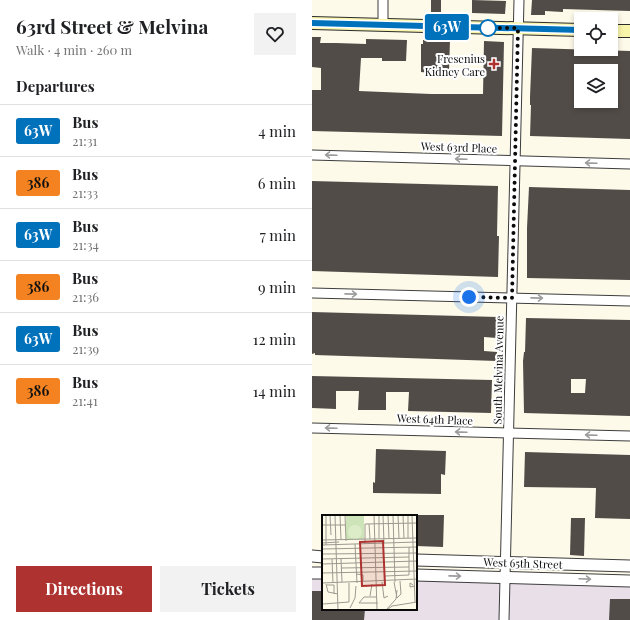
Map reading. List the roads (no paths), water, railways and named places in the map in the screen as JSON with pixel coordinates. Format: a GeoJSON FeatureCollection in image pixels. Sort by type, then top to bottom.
{"type":"FeatureCollection","features":[{"type":"Feature","properties":{"kind":"main road"},"geometry":{"type":"LineString","coordinates":[[312,23],[574,30]]}},
{"type":"Feature","properties":{"kind":"main road"},"geometry":{"type":"LineString","coordinates":[[618,31],[630,31]]}},
{"type":"Feature","properties":{"kind":"street"},"geometry":{"type":"LineString","coordinates":[[382,25],[383,0]]}},
{"type":"Feature","properties":{"kind":"street","name":"South Melvina Avenue"},"geometry":{"type":"LineString","coordinates":[[504,620],[519,0]]}},
{"type":"Feature","properties":{"kind":"street","name":"West 63rd Place"},"geometry":{"type":"LineString","coordinates":[[312,155],[630,164]]}},
{"type":"Feature","properties":{"kind":"street"},"geometry":{"type":"LineString","coordinates":[[312,293],[630,301]]}},
{"type":"Feature","properties":{"kind":"street","name":"West 64th Place"},"geometry":{"type":"LineString","coordinates":[[312,428],[630,436]]}},
{"type":"Feature","properties":{"kind":"street"},"geometry":{"type":"LineString","coordinates":[[312,556],[322,557]]}},
{"type":"Feature","properties":{"kind":"street","name":"West 65th Street"},"geometry":{"type":"LineString","coordinates":[[417,560],[630,566]]}},
{"type":"Feature","properties":{"kind":"street"},"geometry":{"type":"LineString","coordinates":[[312,572],[322,573]]}},
{"type":"Feature","properties":{"kind":"street","name":"West 65th Street"},"geometry":{"type":"LineString","coordinates":[[417,575],[630,581]]}},
{"type":"Feature","properties":{"kind":"place","name":"Fresenius Kidney Care"},"geometry":{"type":"Point","coordinates":[494,64]}}]}
